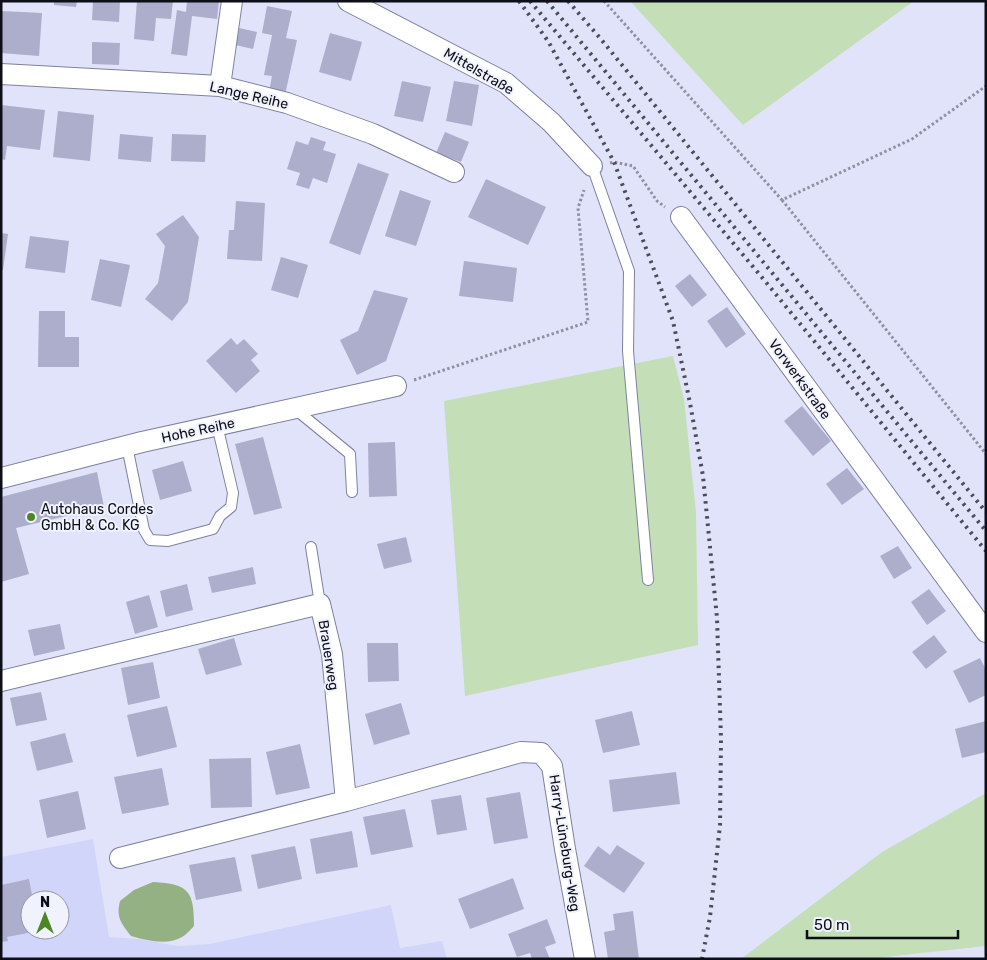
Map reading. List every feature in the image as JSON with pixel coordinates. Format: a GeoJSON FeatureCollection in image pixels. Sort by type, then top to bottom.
{"type":"FeatureCollection","features":[{"type":"Feature","properties":{"kind":"street"},"geometry":{"type":"LineString","coordinates":[[220,86],[232,1]]}},
{"type":"Feature","properties":{"kind":"street","name":"Mittelstraße"},"geometry":{"type":"LineString","coordinates":[[353,2],[506,83],[551,122],[592,166]]}},
{"type":"Feature","properties":{"kind":"street","name":"Lange Reihe"},"geometry":{"type":"LineString","coordinates":[[1,74],[220,86],[287,103],[373,134],[454,172]]}},
{"type":"Feature","properties":{"kind":"street","name":"Vorwerkstraße"},"geometry":{"type":"LineString","coordinates":[[680,217],[986,632]]}},
{"type":"Feature","properties":{"kind":"street","name":"Hohe Reihe"},"geometry":{"type":"LineString","coordinates":[[1,478],[126,446],[396,386]]}},
{"type":"Feature","properties":{"kind":"street","name":"Brauerweg"},"geometry":{"type":"LineString","coordinates":[[1,681],[320,604],[332,654],[346,801]]}},
{"type":"Feature","properties":{"kind":"street","name":"Harry-Lüneburg-Weg"},"geometry":{"type":"LineString","coordinates":[[346,801],[521,752],[541,753],[552,766],[564,849],[585,959]]}},
{"type":"Feature","properties":{"kind":"street"},"geometry":{"type":"LineString","coordinates":[[120,858],[346,801]]}},
{"type":"Feature","properties":{"kind":"lane"},"geometry":{"type":"LineString","coordinates":[[592,166],[629,271],[628,351],[648,580]]}},
{"type":"Feature","properties":{"kind":"lane"},"geometry":{"type":"LineString","coordinates":[[294,408],[350,454],[352,492]]}},
{"type":"Feature","properties":{"kind":"lane"},"geometry":{"type":"LineString","coordinates":[[126,446],[144,530],[150,540],[168,541],[213,529],[220,516],[231,507],[233,492],[217,425]]}},
{"type":"Feature","properties":{"kind":"lane"},"geometry":{"type":"LineString","coordinates":[[310,547],[320,604]]}},
{"type":"Feature","properties":{"kind":"path"},"geometry":{"type":"LineString","coordinates":[[604,1],[782,200],[986,454]]}},
{"type":"Feature","properties":{"kind":"path"},"geometry":{"type":"LineString","coordinates":[[782,200],[912,138],[986,86]]}},
{"type":"Feature","properties":{"kind":"path"},"geometry":{"type":"LineString","coordinates":[[396,386],[588,322],[578,208],[592,166],[614,162],[633,166],[657,201],[680,217]]}},
{"type":"Feature","properties":{"kind":"shaded area"},"geometry":{"type":"Polygon","coordinates":[[[630,1],[914,1],[743,125],[630,1]]]}},
{"type":"Feature","properties":{"kind":"shaded area"},"geometry":{"type":"Polygon","coordinates":[[[673,356],[684,399],[696,512],[698,645],[465,696],[444,401],[673,356]]]}},
{"type":"Feature","properties":{"kind":"shaded area"},"geometry":{"type":"Polygon","coordinates":[[[986,793],[986,946],[868,959],[741,959],[882,852],[986,793]]]}},
{"type":"Feature","properties":{"kind":"shaded area"},"geometry":{"type":"Polygon","coordinates":[[[93,839],[109,937],[139,939],[178,946],[210,944],[391,905],[400,948],[442,941],[447,959],[1,959],[1,857],[93,839]]]}},
{"type":"Feature","properties":{"kind":"shaded area"},"geometry":{"type":"Polygon","coordinates":[[[153,882],[175,885],[182,888],[191,897],[194,926],[176,940],[163,942],[131,936],[119,916],[120,901],[134,890],[153,882]]]}},
{"type":"Feature","properties":{"kind":"building"},"geometry":{"type":"Polygon","coordinates":[[[54,1],[77,1],[76,7],[54,5],[54,1]]]}},
{"type":"Feature","properties":{"kind":"building"},"geometry":{"type":"Polygon","coordinates":[[[93,1],[120,1],[119,22],[92,20],[93,1]]]}},
{"type":"Feature","properties":{"kind":"building"},"geometry":{"type":"Polygon","coordinates":[[[137,1],[173,1],[171,19],[156,18],[154,41],[134,39],[137,1]]]}},
{"type":"Feature","properties":{"kind":"building"},"geometry":{"type":"Polygon","coordinates":[[[187,1],[219,1],[217,19],[192,16],[187,56],[171,54],[177,10],[186,12],[187,1]]]}},
{"type":"Feature","properties":{"kind":"building"},"geometry":{"type":"Polygon","coordinates":[[[267,6],[292,11],[286,38],[297,40],[285,95],[269,92],[272,76],[264,75],[272,35],[262,33],[267,6]]]}},
{"type":"Feature","properties":{"kind":"building"},"geometry":{"type":"Polygon","coordinates":[[[1,11],[42,13],[39,56],[1,53],[1,11]]]}},
{"type":"Feature","properties":{"kind":"building"},"geometry":{"type":"Polygon","coordinates":[[[239,28],[257,32],[253,49],[235,45],[239,28]]]}},
{"type":"Feature","properties":{"kind":"building"},"geometry":{"type":"Polygon","coordinates":[[[330,33],[362,42],[351,81],[319,72],[330,33]]]}},
{"type":"Feature","properties":{"kind":"building"},"geometry":{"type":"Polygon","coordinates":[[[92,42],[120,43],[119,65],[92,64],[92,42]]]}},
{"type":"Feature","properties":{"kind":"building"},"geometry":{"type":"Polygon","coordinates":[[[402,81],[431,87],[423,122],[394,116],[402,81]]]}},
{"type":"Feature","properties":{"kind":"building"},"geometry":{"type":"Polygon","coordinates":[[[454,81],[479,85],[472,126],[446,121],[454,81]]]}},
{"type":"Feature","properties":{"kind":"building"},"geometry":{"type":"Polygon","coordinates":[[[1,105],[45,110],[40,150],[7,146],[5,160],[1,159],[1,105]]]}},
{"type":"Feature","properties":{"kind":"building"},"geometry":{"type":"Polygon","coordinates":[[[58,111],[94,115],[90,161],[53,157],[58,111]]]}},
{"type":"Feature","properties":{"kind":"building"},"geometry":{"type":"Polygon","coordinates":[[[445,132],[469,142],[461,162],[436,153],[445,132]]]}},
{"type":"Feature","properties":{"kind":"building"},"geometry":{"type":"Polygon","coordinates":[[[120,134],[153,137],[151,162],[118,159],[120,134]]]}},
{"type":"Feature","properties":{"kind":"building"},"geometry":{"type":"Polygon","coordinates":[[[172,134],[206,135],[205,162],[171,161],[172,134]]]}},
{"type":"Feature","properties":{"kind":"building"},"geometry":{"type":"Polygon","coordinates":[[[311,137],[326,142],[323,150],[336,154],[327,183],[313,178],[309,189],[296,185],[300,173],[287,169],[296,141],[308,145],[311,137]]]}},
{"type":"Feature","properties":{"kind":"building"},"geometry":{"type":"Polygon","coordinates":[[[358,163],[389,174],[360,255],[329,243],[358,163]]]}},
{"type":"Feature","properties":{"kind":"building"},"geometry":{"type":"Polygon","coordinates":[[[486,179],[546,207],[528,245],[468,217],[486,179]]]}},
{"type":"Feature","properties":{"kind":"building"},"geometry":{"type":"Polygon","coordinates":[[[400,190],[431,201],[416,246],[385,236],[400,190]]]}},
{"type":"Feature","properties":{"kind":"building"},"geometry":{"type":"Polygon","coordinates":[[[236,201],[265,203],[262,261],[227,259],[229,230],[234,230],[236,201]]]}},
{"type":"Feature","properties":{"kind":"building"},"geometry":{"type":"Polygon","coordinates":[[[183,215],[199,237],[188,302],[172,321],[145,299],[158,283],[165,246],[156,234],[183,215]]]}},
{"type":"Feature","properties":{"kind":"building"},"geometry":{"type":"Polygon","coordinates":[[[1,233],[8,234],[3,270],[1,270],[1,233]]]}},
{"type":"Feature","properties":{"kind":"building"},"geometry":{"type":"Polygon","coordinates":[[[30,236],[69,241],[65,273],[25,268],[30,236]]]}},
{"type":"Feature","properties":{"kind":"building"},"geometry":{"type":"Polygon","coordinates":[[[281,257],[308,265],[298,298],[271,290],[281,257]]]}},
{"type":"Feature","properties":{"kind":"building"},"geometry":{"type":"Polygon","coordinates":[[[100,259],[130,265],[121,307],[91,300],[100,259]]]}},
{"type":"Feature","properties":{"kind":"building"},"geometry":{"type":"Polygon","coordinates":[[[464,261],[517,268],[513,302],[459,296],[464,261]]]}},
{"type":"Feature","properties":{"kind":"building"},"geometry":{"type":"Polygon","coordinates":[[[690,274],[707,295],[692,307],[675,286],[690,274]]]}},
{"type":"Feature","properties":{"kind":"building"},"geometry":{"type":"Polygon","coordinates":[[[374,290],[408,298],[386,361],[357,375],[340,340],[358,331],[374,290]]]}},
{"type":"Feature","properties":{"kind":"building"},"geometry":{"type":"Polygon","coordinates":[[[727,307],[746,334],[726,348],[707,321],[727,307]]]}},
{"type":"Feature","properties":{"kind":"building"},"geometry":{"type":"Polygon","coordinates":[[[39,311],[65,311],[65,337],[79,337],[79,367],[38,367],[39,311]]]}},
{"type":"Feature","properties":{"kind":"building"},"geometry":{"type":"Polygon","coordinates":[[[231,338],[237,345],[244,339],[258,354],[251,360],[260,371],[236,393],[206,361],[231,338]]]}},
{"type":"Feature","properties":{"kind":"building"},"geometry":{"type":"Polygon","coordinates":[[[802,406],[831,441],[813,456],[784,421],[802,406]]]}},
{"type":"Feature","properties":{"kind":"building"},"geometry":{"type":"Polygon","coordinates":[[[263,437],[282,508],[254,515],[235,444],[263,437]]]}},
{"type":"Feature","properties":{"kind":"building"},"geometry":{"type":"Polygon","coordinates":[[[395,442],[397,496],[369,497],[368,443],[395,442]]]}},
{"type":"Feature","properties":{"kind":"building"},"geometry":{"type":"Polygon","coordinates":[[[183,461],[192,491],[160,500],[152,470],[183,461]]]}},
{"type":"Feature","properties":{"kind":"building"},"geometry":{"type":"Polygon","coordinates":[[[847,468],[864,489],[842,505],[826,484],[847,468]]]}},
{"type":"Feature","properties":{"kind":"building","name":"Autohaus Cordes GmbH & Co. KG"},"geometry":{"type":"Polygon","coordinates":[[[97,472],[104,507],[16,528],[29,574],[1,582],[1,497],[97,472]]]}},
{"type":"Feature","properties":{"kind":"building"},"geometry":{"type":"Polygon","coordinates":[[[406,537],[412,562],[384,569],[377,544],[406,537]]]}},
{"type":"Feature","properties":{"kind":"building"},"geometry":{"type":"Polygon","coordinates":[[[898,546],[912,568],[894,579],[880,556],[898,546]]]}},
{"type":"Feature","properties":{"kind":"building"},"geometry":{"type":"Polygon","coordinates":[[[253,567],[256,584],[212,593],[208,577],[253,567]]]}},
{"type":"Feature","properties":{"kind":"building"},"geometry":{"type":"Polygon","coordinates":[[[187,584],[193,610],[166,617],[160,591],[187,584]]]}},
{"type":"Feature","properties":{"kind":"building"},"geometry":{"type":"Polygon","coordinates":[[[929,589],[946,611],[927,625],[911,602],[929,589]]]}},
{"type":"Feature","properties":{"kind":"building"},"geometry":{"type":"Polygon","coordinates":[[[149,595],[158,627],[135,634],[126,602],[149,595]]]}},
{"type":"Feature","properties":{"kind":"building"},"geometry":{"type":"Polygon","coordinates":[[[60,624],[65,649],[34,656],[28,630],[60,624]]]}},
{"type":"Feature","properties":{"kind":"building"},"geometry":{"type":"Polygon","coordinates":[[[934,635],[947,652],[926,669],[912,652],[934,635]]]}},
{"type":"Feature","properties":{"kind":"building"},"geometry":{"type":"Polygon","coordinates":[[[234,638],[242,665],[206,675],[198,649],[234,638]]]}},
{"type":"Feature","properties":{"kind":"building"},"geometry":{"type":"Polygon","coordinates":[[[367,643],[398,643],[399,681],[368,682],[367,643]]]}},
{"type":"Feature","properties":{"kind":"building"},"geometry":{"type":"Polygon","coordinates":[[[980,658],[986,670],[986,695],[969,703],[953,671],[980,658]]]}},
{"type":"Feature","properties":{"kind":"building"},"geometry":{"type":"Polygon","coordinates":[[[153,662],[160,698],[128,705],[121,668],[153,662]]]}},
{"type":"Feature","properties":{"kind":"building"},"geometry":{"type":"Polygon","coordinates":[[[41,692],[47,720],[16,726],[10,698],[41,692]]]}},
{"type":"Feature","properties":{"kind":"building"},"geometry":{"type":"Polygon","coordinates":[[[401,703],[410,734],[374,745],[365,714],[401,703]]]}},
{"type":"Feature","properties":{"kind":"building"},"geometry":{"type":"Polygon","coordinates":[[[167,706],[177,747],[137,757],[127,715],[167,706]]]}},
{"type":"Feature","properties":{"kind":"building"},"geometry":{"type":"Polygon","coordinates":[[[632,711],[640,745],[603,753],[595,720],[632,711]]]}},
{"type":"Feature","properties":{"kind":"building"},"geometry":{"type":"Polygon","coordinates":[[[986,721],[986,752],[962,758],[955,729],[986,721]]]}},
{"type":"Feature","properties":{"kind":"building"},"geometry":{"type":"Polygon","coordinates":[[[65,733],[73,762],[37,771],[30,742],[65,733]]]}},
{"type":"Feature","properties":{"kind":"building"},"geometry":{"type":"Polygon","coordinates":[[[300,744],[310,788],[276,795],[266,752],[300,744]]]}},
{"type":"Feature","properties":{"kind":"building"},"geometry":{"type":"Polygon","coordinates":[[[251,758],[252,807],[211,808],[209,759],[251,758]]]}},
{"type":"Feature","properties":{"kind":"building"},"geometry":{"type":"Polygon","coordinates":[[[162,768],[169,805],[122,814],[114,777],[162,768]]]}},
{"type":"Feature","properties":{"kind":"building"},"geometry":{"type":"Polygon","coordinates":[[[676,772],[680,804],[613,812],[609,780],[676,772]]]}},
{"type":"Feature","properties":{"kind":"building"},"geometry":{"type":"Polygon","coordinates":[[[78,791],[86,829],[47,838],[39,800],[78,791]]]}},
{"type":"Feature","properties":{"kind":"building"},"geometry":{"type":"Polygon","coordinates":[[[520,792],[528,838],[494,844],[486,798],[520,792]]]}},
{"type":"Feature","properties":{"kind":"building"},"geometry":{"type":"Polygon","coordinates":[[[461,795],[467,830],[437,835],[431,800],[461,795]]]}},
{"type":"Feature","properties":{"kind":"building"},"geometry":{"type":"Polygon","coordinates":[[[405,809],[413,847],[371,855],[363,817],[405,809]]]}},
{"type":"Feature","properties":{"kind":"building"},"geometry":{"type":"Polygon","coordinates":[[[352,831],[358,867],[316,874],[310,839],[352,831]]]}},
{"type":"Feature","properties":{"kind":"building"},"geometry":{"type":"Polygon","coordinates":[[[617,845],[645,863],[624,893],[584,866],[598,846],[610,855],[617,845]]]}},
{"type":"Feature","properties":{"kind":"building"},"geometry":{"type":"Polygon","coordinates":[[[295,846],[302,879],[258,889],[251,855],[295,846]]]}},
{"type":"Feature","properties":{"kind":"building"},"geometry":{"type":"Polygon","coordinates":[[[235,857],[242,891],[196,900],[189,865],[235,857]]]}},
{"type":"Feature","properties":{"kind":"building"},"geometry":{"type":"Polygon","coordinates":[[[513,878],[524,909],[470,929],[458,899],[513,878]]]}},
{"type":"Feature","properties":{"kind":"building"},"geometry":{"type":"Polygon","coordinates":[[[29,879],[31,890],[20,890],[20,934],[7,937],[8,941],[1,942],[1,885],[29,879]]]}},
{"type":"Feature","properties":{"kind":"building"},"geometry":{"type":"Polygon","coordinates":[[[633,911],[639,959],[608,959],[604,932],[615,930],[613,914],[633,911]]]}},
{"type":"Feature","properties":{"kind":"building"},"geometry":{"type":"Polygon","coordinates":[[[547,919],[556,943],[545,947],[550,959],[532,959],[530,953],[517,957],[508,934],[547,919]]]}},
{"type":"Feature","properties":{"kind":"railway"},"geometry":{"type":"LineString","coordinates":[[519,1],[548,41],[614,162],[673,321],[690,403],[703,476],[717,618],[721,739],[720,825],[710,917],[702,959]]}},
{"type":"Feature","properties":{"kind":"railway"},"geometry":{"type":"LineString","coordinates":[[530,1],[765,281],[986,551]]}},
{"type":"Feature","properties":{"kind":"railway"},"geometry":{"type":"LineString","coordinates":[[547,1],[986,531]]}},
{"type":"Feature","properties":{"kind":"railway"},"geometry":{"type":"LineString","coordinates":[[568,1],[986,512]]}},
{"type":"Feature","properties":{"kind":"place","name":"Autohaus Cordes GmbH & Co. KG"},"geometry":{"type":"Point","coordinates":[31,517]}}]}
